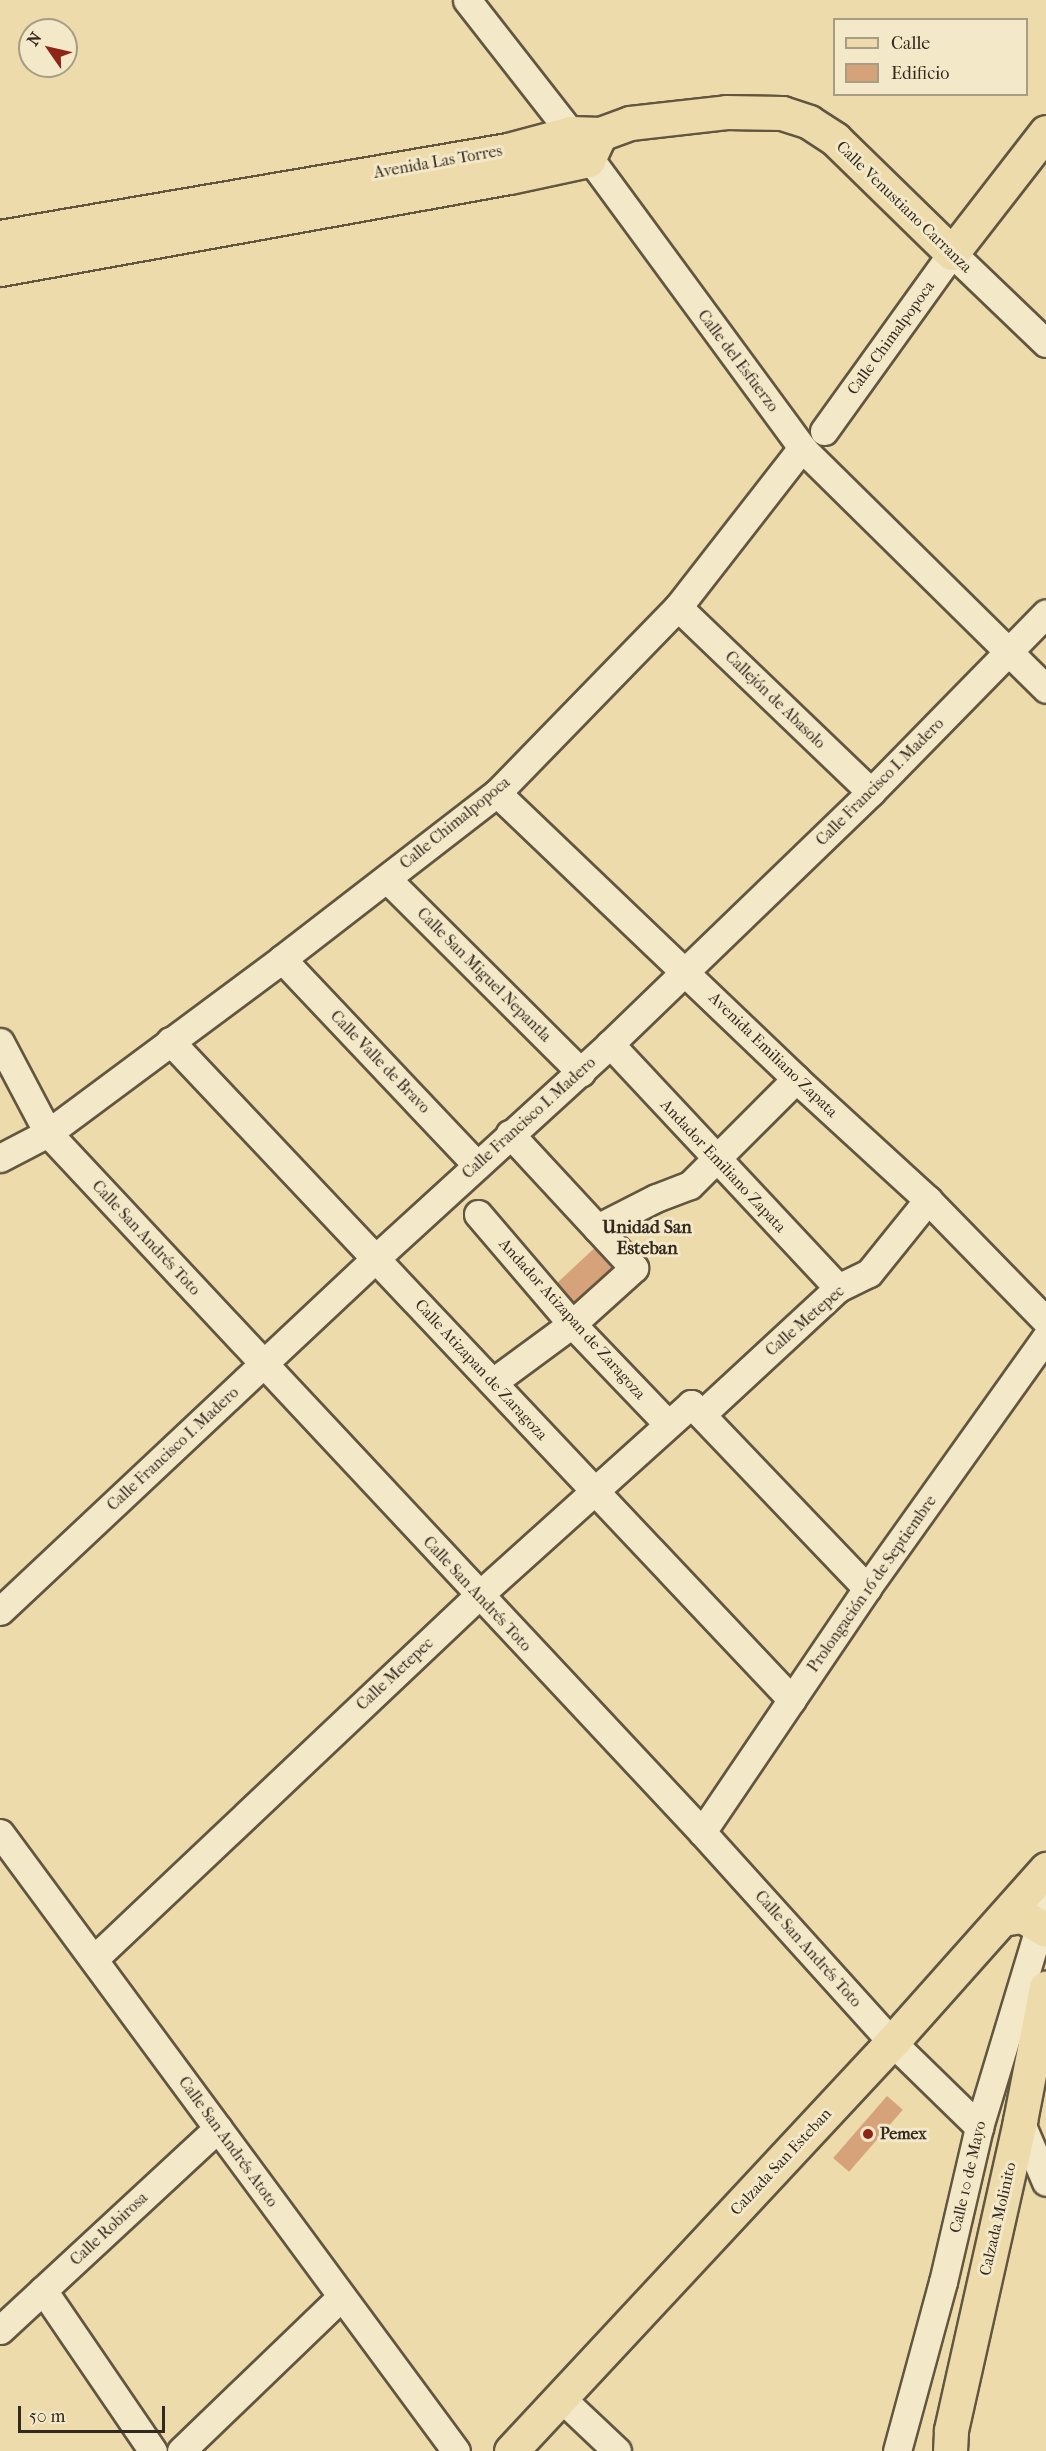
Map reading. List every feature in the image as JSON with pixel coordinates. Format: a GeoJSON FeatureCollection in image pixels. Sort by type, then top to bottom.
{"type":"FeatureCollection","features":[{"type":"Feature","properties":{"kind":"main road","name":"Calle Venustiano Carranza"},"geometry":{"type":"LineString","coordinates":[[586,142],[630,123],[726,112],[782,113],[809,122],[836,139],[952,253]]}},
{"type":"Feature","properties":{"kind":"main road","name":"Calle Chimalpopoca"},"geometry":{"type":"LineString","coordinates":[[952,253],[1046,132]]}},
{"type":"Feature","properties":{"kind":"main road","name":"Avenida Las Torres"},"geometry":{"type":"LineString","coordinates":[[0,269],[52,244],[277,205],[509,177],[586,142]]}},
{"type":"Feature","properties":{"kind":"main road","name":"Avenida Las Torres"},"geometry":{"type":"LineString","coordinates":[[0,237],[52,244]]}},
{"type":"Feature","properties":{"kind":"main road","name":"Calzada San Esteban"},"geometry":{"type":"LineString","coordinates":[[511,2451],[892,2042],[1046,1869]]}},
{"type":"Feature","properties":{"kind":"main road"},"geometry":{"type":"LineString","coordinates":[[1002,1919],[1022,1916],[1044,1920]]}},
{"type":"Feature","properties":{"kind":"main road","name":"Calzada Molinito"},"geometry":{"type":"LineString","coordinates":[[950,2451],[951,2430],[1020,2121],[1046,1987]]}},
{"type":"Feature","properties":{"kind":"street","name":"Calle del Esfuerzo"},"geometry":{"type":"LineString","coordinates":[[467,0],[586,142],[802,448],[1046,689]]}},
{"type":"Feature","properties":{"kind":"street","name":"Calle Venustiano Carranza"},"geometry":{"type":"LineString","coordinates":[[952,253],[1046,343]]}},
{"type":"Feature","properties":{"kind":"street","name":"Calle Chimalpopoca"},"geometry":{"type":"LineString","coordinates":[[824,431],[952,253]]}},
{"type":"Feature","properties":{"kind":"street","name":"Calle Chimalpopoca"},"geometry":{"type":"LineString","coordinates":[[0,1158],[48,1133],[282,959],[497,792],[678,607],[802,448]]}},
{"type":"Feature","properties":{"kind":"street","name":"Callejón de Abasolo"},"geometry":{"type":"LineString","coordinates":[[678,607],[871,792]]}},
{"type":"Feature","properties":{"kind":"street","name":"Calle Francisco I. Madero"},"geometry":{"type":"LineString","coordinates":[[0,1611],[376,1258],[581,1072],[686,972],[871,792],[1046,613]]}},
{"type":"Feature","properties":{"kind":"street","name":"Avenida Emiliano Zapata"},"geometry":{"type":"LineString","coordinates":[[497,792],[796,1079],[928,1200],[1046,1321]]}},
{"type":"Feature","properties":{"kind":"street","name":"Calle San Miguel Nepantla"},"geometry":{"type":"LineString","coordinates":[[387,879],[581,1072]]}},
{"type":"Feature","properties":{"kind":"street","name":"Calle Valle de Bravo"},"geometry":{"type":"LineString","coordinates":[[282,959],[477,1165]]}},
{"type":"Feature","properties":{"kind":"street","name":"Calle Atizapan de Zaragoza"},"geometry":{"type":"LineString","coordinates":[[170,1041],[792,1701]]}},
{"type":"Feature","properties":{"kind":"street","name":"Calle San Andrés Toto"},"geometry":{"type":"LineString","coordinates":[[0,1042],[48,1133],[478,1596],[702,1832],[892,2042],[979,2127]]}},
{"type":"Feature","properties":{"kind":"street","name":"Andador Emiliano Zapata"},"geometry":{"type":"LineString","coordinates":[[610,1044],[837,1288]]}},
{"type":"Feature","properties":{"kind":"street"},"geometry":{"type":"LineString","coordinates":[[597,1228],[656,1198],[690,1185],[796,1079]]}},
{"type":"Feature","properties":{"kind":"street"},"geometry":{"type":"LineString","coordinates":[[493,1382],[572,1324],[634,1268],[510,1134]]}},
{"type":"Feature","properties":{"kind":"street","name":"Calle Metepec"},"geometry":{"type":"LineString","coordinates":[[94,1959],[478,1596],[667,1424],[691,1404],[702,1414],[837,1288],[869,1273],[928,1200]]}},
{"type":"Feature","properties":{"kind":"street","name":"Andador Atizapan de Zaragoza"},"geometry":{"type":"LineString","coordinates":[[478,1214],[572,1324],[667,1424]]}},
{"type":"Feature","properties":{"kind":"street","name":"Prolongación 16 de Septiembre"},"geometry":{"type":"LineString","coordinates":[[702,1832],[867,1588],[1046,1337]]}},
{"type":"Feature","properties":{"kind":"street"},"geometry":{"type":"LineString","coordinates":[[702,1414],[867,1588]]}},
{"type":"Feature","properties":{"kind":"street","name":"Calle San Andrés Atoto"},"geometry":{"type":"LineString","coordinates":[[0,1833],[456,2451]]}},
{"type":"Feature","properties":{"kind":"street","name":"Calle 10 de Mayo"},"geometry":{"type":"LineString","coordinates":[[897,2451],[943,2282],[979,2127],[1044,1920]]}},
{"type":"Feature","properties":{"kind":"street"},"geometry":{"type":"LineString","coordinates":[[1020,2121],[1046,2182]]}},
{"type":"Feature","properties":{"kind":"street","name":"Calle Robirosa"},"geometry":{"type":"LineString","coordinates":[[0,2330],[218,2128]]}},
{"type":"Feature","properties":{"kind":"street"},"geometry":{"type":"LineString","coordinates":[[43,2290],[153,2451]]}},
{"type":"Feature","properties":{"kind":"street"},"geometry":{"type":"LineString","coordinates":[[181,2451],[341,2297]]}},
{"type":"Feature","properties":{"kind":"street"},"geometry":{"type":"LineString","coordinates":[[561,2398],[617,2451]]}},
{"type":"Feature","properties":{"kind":"building"},"geometry":{"type":"Polygon","coordinates":[[[601,1242],[626,1269],[579,1313],[553,1286],[601,1242]]]}},
{"type":"Feature","properties":{"kind":"building","name":"Pemex"},"geometry":{"type":"Polygon","coordinates":[[[887,2096],[903,2110],[849,2172],[833,2158],[887,2096]]]}},
{"type":"Feature","properties":{"kind":"place","name":"Pemex"},"geometry":{"type":"Point","coordinates":[868,2134]}},
{"type":"Feature","properties":{"kind":"district","name":"Unidad San Esteban"},"geometry":{"type":"Point","coordinates":[647,1239]}}]}
